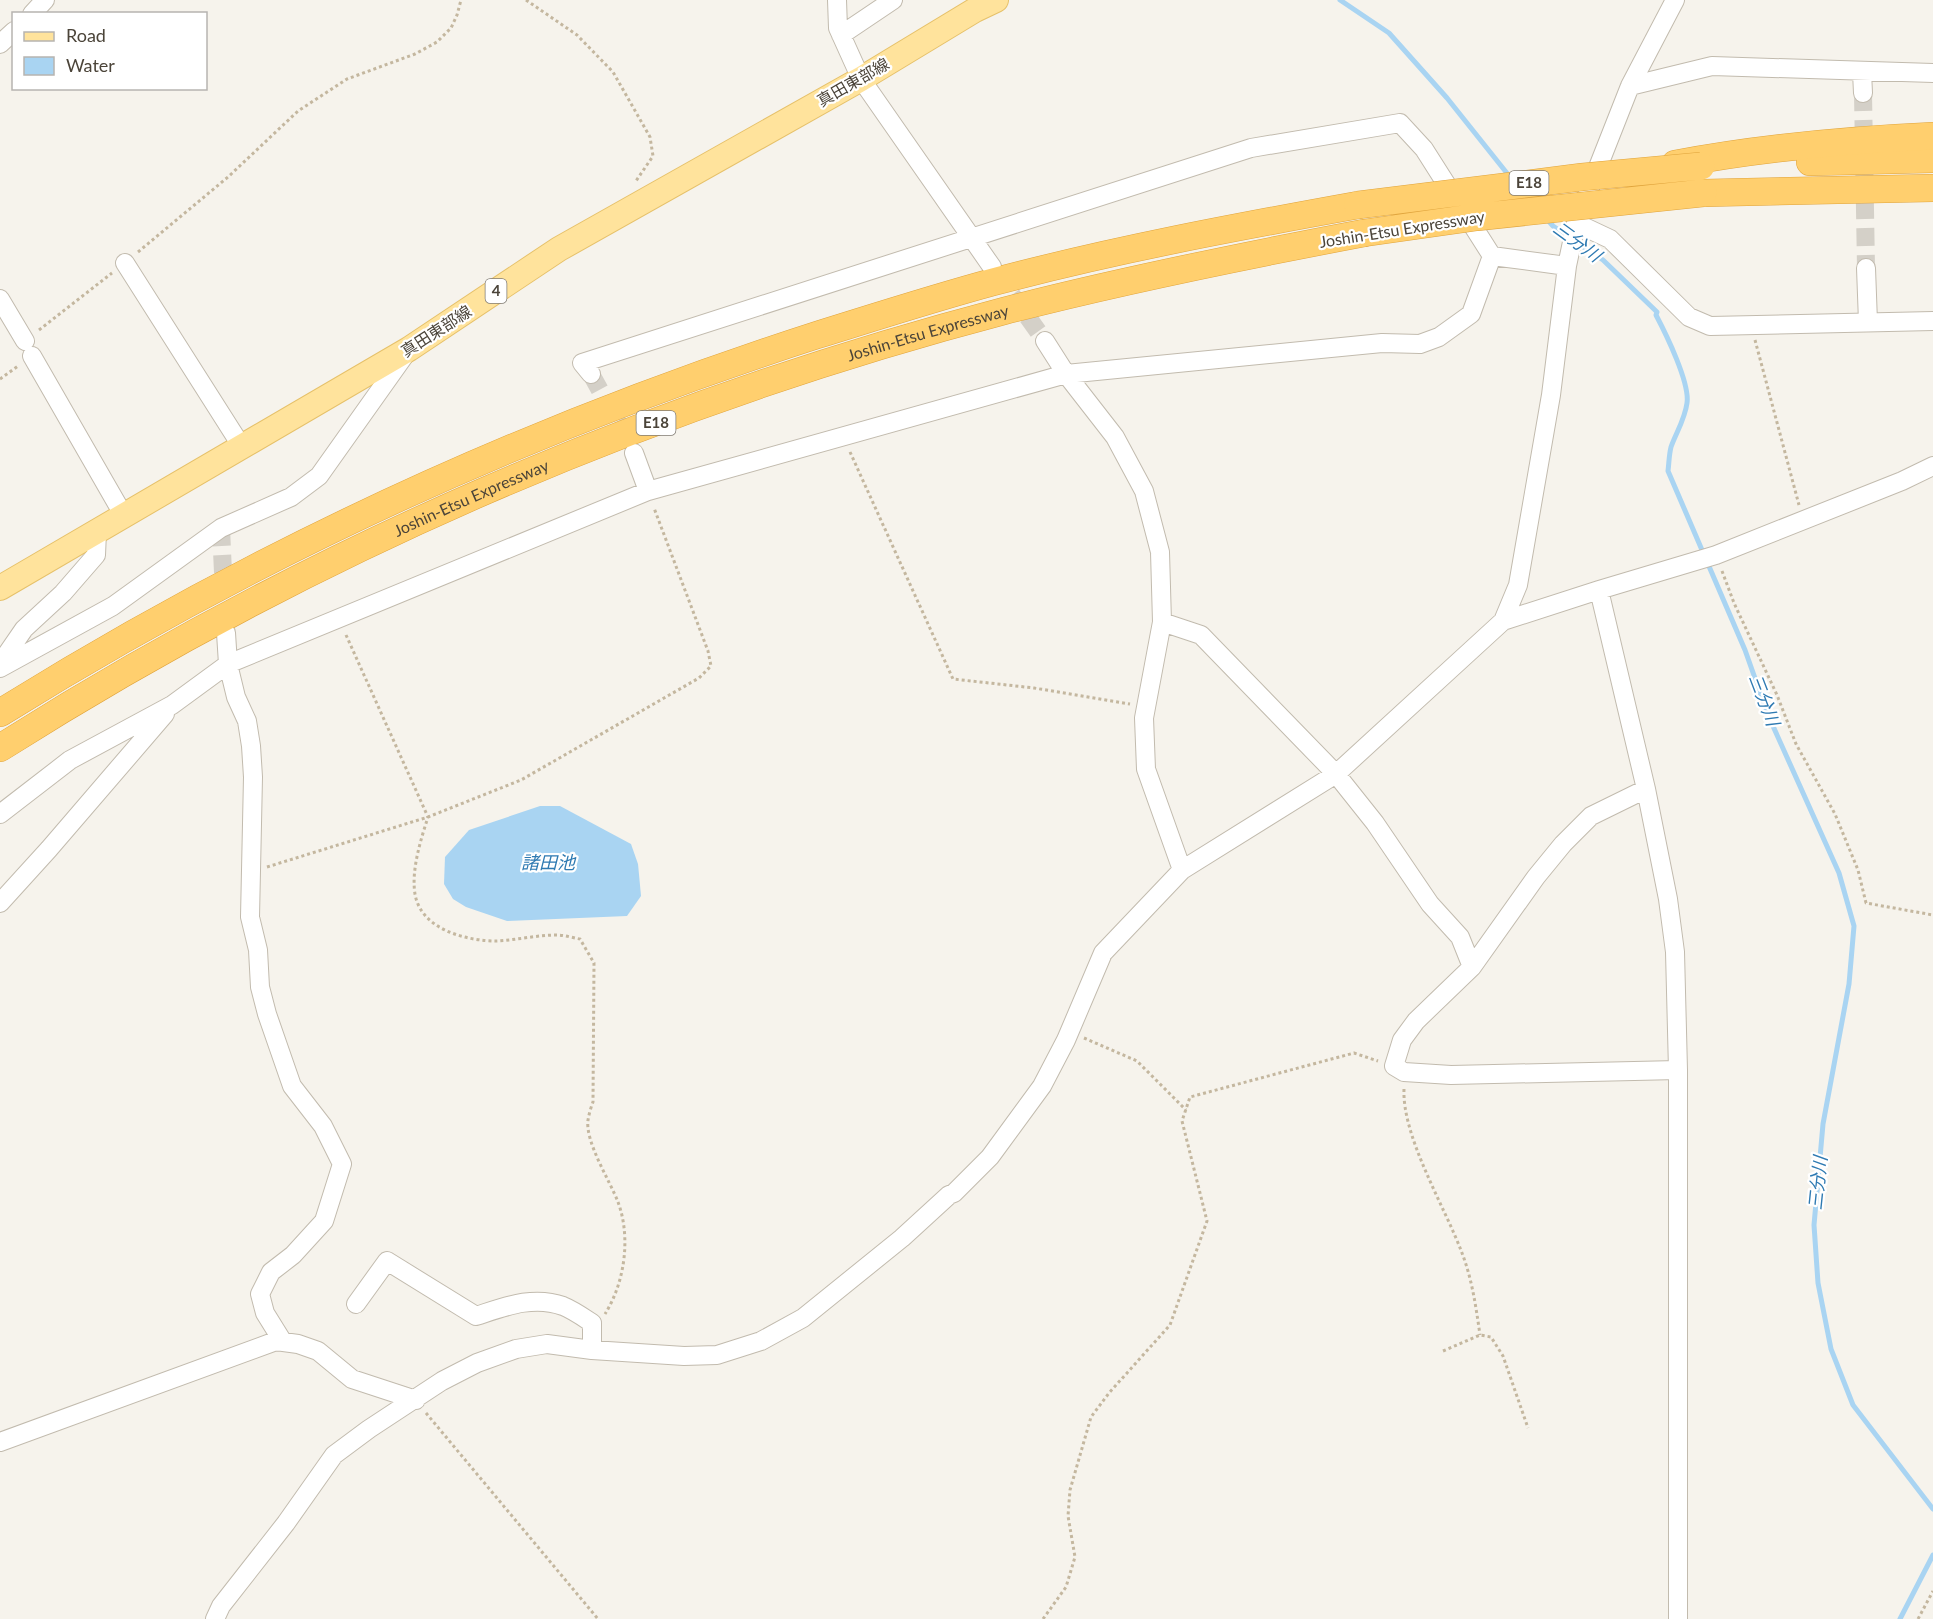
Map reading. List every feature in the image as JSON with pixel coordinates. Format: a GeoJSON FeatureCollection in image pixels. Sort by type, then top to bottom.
{"type":"FeatureCollection","features":[{"type":"Feature","properties":{"kind":"highway"},"geometry":{"type":"LineString","coordinates":[[1700,163],[1810,145],[1933,136]]}},
{"type":"Feature","properties":{"kind":"highway","name":"Joshin-Etsu Expressway"},"geometry":{"type":"LineString","coordinates":[[0,713],[156,621],[273,559],[374,509],[491,457],[614,406],[737,361],[990,283],[1112,252],[1358,205],[1700,163],[1933,159]]}},
{"type":"Feature","properties":{"kind":"highway","name":"Joshin-Etsu Expressway"},"geometry":{"type":"LineString","coordinates":[[0,748],[162,650],[279,587],[388,534],[630,432],[745,390],[872,349],[1001,312],[1122,282],[1245,255],[1364,233],[1477,217],[1703,193],[1933,188]]}},
{"type":"Feature","properties":{"kind":"highway"},"geometry":{"type":"LineString","coordinates":[[1806,191],[1933,195]]}},
{"type":"Feature","properties":{"kind":"main road","name":"真田東部線"},"geometry":{"type":"LineString","coordinates":[[0,588],[409,349],[559,249],[861,79],[975,10],[996,0]]}},
{"type":"Feature","properties":{"kind":"street"},"geometry":{"type":"LineString","coordinates":[[34,12],[45,0]]}},
{"type":"Feature","properties":{"kind":"street"},"geometry":{"type":"LineString","coordinates":[[837,0],[838,28],[861,79],[992,267]]}},
{"type":"Feature","properties":{"kind":"street"},"geometry":{"type":"LineString","coordinates":[[841,35],[893,0]]}},
{"type":"Feature","properties":{"kind":"street"},"geometry":{"type":"LineString","coordinates":[[1503,621],[1518,585],[1551,395],[1567,266],[1576,223],[1630,86],[1675,0]]}},
{"type":"Feature","properties":{"kind":"street"},"geometry":{"type":"LineString","coordinates":[[0,44],[12,33]]}},
{"type":"Feature","properties":{"kind":"street"},"geometry":{"type":"LineString","coordinates":[[1630,86],[1712,66],[1933,73]]}},
{"type":"Feature","properties":{"kind":"street"},"geometry":{"type":"LineString","coordinates":[[1862,72],[1863,93]]}},
{"type":"Feature","properties":{"kind":"street"},"geometry":{"type":"LineString","coordinates":[[591,374],[582,363],[1251,148],[1400,123],[1424,149],[1492,256],[1567,266]]}},
{"type":"Feature","properties":{"kind":"street"},"geometry":{"type":"LineString","coordinates":[[1576,223],[1610,239],[1689,317],[1710,326],[1933,321]]}},
{"type":"Feature","properties":{"kind":"street"},"geometry":{"type":"LineString","coordinates":[[0,814],[70,760],[172,705],[228,664],[648,491],[1066,374],[1382,343],[1420,344],[1439,338],[1471,314],[1492,256]]}},
{"type":"Feature","properties":{"kind":"street"},"geometry":{"type":"LineString","coordinates":[[125,263],[242,447]]}},
{"type":"Feature","properties":{"kind":"street"},"geometry":{"type":"LineString","coordinates":[[1866,268],[1868,322]]}},
{"type":"Feature","properties":{"kind":"street"},"geometry":{"type":"LineString","coordinates":[[0,299],[124,516]]}},
{"type":"Feature","properties":{"kind":"street"},"geometry":{"type":"LineString","coordinates":[[1045,341],[1066,374],[1115,437],[1144,491],[1160,552],[1162,622],[1144,717],[1146,769],[1182,870]]}},
{"type":"Feature","properties":{"kind":"street"},"geometry":{"type":"LineString","coordinates":[[0,666],[113,606],[221,528],[291,497],[319,476],[409,349]]}},
{"type":"Feature","properties":{"kind":"street"},"geometry":{"type":"LineString","coordinates":[[634,453],[648,491]]}},
{"type":"Feature","properties":{"kind":"street"},"geometry":{"type":"LineString","coordinates":[[215,1619],[222,1606],[286,1523],[334,1455],[369,1428],[416,1400],[442,1381],[516,1349],[547,1344],[592,1350],[684,1356],[717,1355],[761,1341],[803,1318],[935,1209],[990,1157],[1042,1086],[1070,1032],[1103,953],[1182,870],[1336,774],[1503,621],[1716,555],[1902,481],[1933,465]]}},
{"type":"Feature","properties":{"kind":"street"},"geometry":{"type":"LineString","coordinates":[[0,666],[24,629],[63,593],[96,555],[97,532]]}},
{"type":"Feature","properties":{"kind":"street"},"geometry":{"type":"LineString","coordinates":[[1599,590],[1646,789],[1668,899],[1675,952],[1678,1070],[1678,1619]]}},
{"type":"Feature","properties":{"kind":"street"},"geometry":{"type":"LineString","coordinates":[[1162,622],[1200,635],[1336,774],[1376,823],[1430,904],[1460,937],[1472,967]]}},
{"type":"Feature","properties":{"kind":"street"},"geometry":{"type":"LineString","coordinates":[[226,633],[228,664],[237,697],[248,721],[251,746],[253,777],[250,917],[258,950],[260,987],[292,1086],[322,1126],[342,1164],[324,1221],[292,1255],[271,1272],[260,1294],[265,1313],[284,1342]]}},
{"type":"Feature","properties":{"kind":"street"},"geometry":{"type":"LineString","coordinates":[[0,903],[50,849],[172,705]]}},
{"type":"Feature","properties":{"kind":"street"},"geometry":{"type":"LineString","coordinates":[[1646,789],[1591,816],[1563,844],[1536,877],[1472,967],[1416,1021],[1402,1040],[1399,1069],[1451,1075],[1678,1070]]}},
{"type":"Feature","properties":{"kind":"street"},"geometry":{"type":"LineString","coordinates":[[356,1304],[387,1261],[476,1317],[510,1305],[544,1301],[564,1306],[592,1323],[592,1350]]}},
{"type":"Feature","properties":{"kind":"street"},"geometry":{"type":"LineString","coordinates":[[0,1442],[276,1341],[298,1344],[318,1351],[352,1379],[416,1400]]}},
{"type":"Feature","properties":{"kind":"path"},"geometry":{"type":"LineString","coordinates":[[0,379],[28,349],[125,263],[228,177],[298,111],[346,79],[415,54],[437,42],[451,28],[461,0]]}},
{"type":"Feature","properties":{"kind":"path"},"geometry":{"type":"LineString","coordinates":[[526,0],[577,34],[614,72],[650,137],[653,156],[634,185]]}},
{"type":"Feature","properties":{"kind":"path"},"geometry":{"type":"LineString","coordinates":[[1751,324],[1803,521]]}},
{"type":"Feature","properties":{"kind":"path"},"geometry":{"type":"LineString","coordinates":[[843,436],[953,679],[1035,688],[1146,706]]}},
{"type":"Feature","properties":{"kind":"path"},"geometry":{"type":"LineString","coordinates":[[251,872],[428,817],[521,780],[699,678],[711,666],[708,651],[648,491]]}},
{"type":"Feature","properties":{"kind":"path"},"geometry":{"type":"LineString","coordinates":[[1716,555],[1734,603],[1777,695],[1796,744],[1834,814],[1858,870],[1866,903],[1933,915]]}},
{"type":"Feature","properties":{"kind":"path"},"geometry":{"type":"LineString","coordinates":[[339,620],[428,817],[418,855],[415,895],[426,916],[448,932],[470,939],[497,940],[559,935],[580,939],[594,963],[593,1102],[588,1122],[596,1156],[618,1203],[626,1237],[618,1287],[606,1313],[592,1323]]}},
{"type":"Feature","properties":{"kind":"path"},"geometry":{"type":"LineString","coordinates":[[1070,1032],[1137,1061],[1186,1110]]}},
{"type":"Feature","properties":{"kind":"path"},"geometry":{"type":"LineString","coordinates":[[1043,1619],[1066,1587],[1076,1557],[1068,1516],[1070,1490],[1091,1418],[1109,1393],[1170,1324],[1207,1221],[1182,1121],[1190,1097],[1354,1053],[1399,1069],[1411,1133],[1463,1254],[1480,1335]]}},
{"type":"Feature","properties":{"kind":"path"},"geometry":{"type":"LineString","coordinates":[[1443,1351],[1480,1335],[1491,1337],[1503,1356],[1528,1428]]}},
{"type":"Feature","properties":{"kind":"path"},"geometry":{"type":"LineString","coordinates":[[416,1400],[598,1619]]}},
{"type":"Feature","properties":{"kind":"path"},"geometry":{"type":"LineString","coordinates":[[1918,1619],[1933,1591]]}},
{"type":"Feature","properties":{"kind":"water","name":"諸田池"},"geometry":{"type":"Polygon","coordinates":[[[540,806],[560,806],[631,844],[638,864],[641,896],[627,916],[507,921],[466,907],[453,899],[444,884],[445,857],[469,830],[540,806]]]}},
{"type":"Feature","properties":{"kind":"waterway","name":"三分川"},"geometry":{"type":"LineString","coordinates":[[1340,0],[1389,33],[1447,98],[1510,177]]}},
{"type":"Feature","properties":{"kind":"waterway","name":"三分川"},"geometry":{"type":"LineString","coordinates":[[1546,218],[1569,237]]}},
{"type":"Feature","properties":{"kind":"waterway","name":"三分川"},"geometry":{"type":"LineString","coordinates":[[1576,242],[1603,260],[1657,312],[1656,315],[1676,359],[1687,394],[1686,409],[1671,447],[1668,471],[1745,650],[1768,715],[1839,873],[1854,926],[1849,984],[1823,1124],[1814,1225],[1818,1283],[1831,1349],[1853,1405],[1933,1509]]}},
{"type":"Feature","properties":{"kind":"waterway","name":"三分川"},"geometry":{"type":"LineString","coordinates":[[1900,1619],[1933,1555]]}},
{"type":"Feature","properties":{"kind":"tunnel"},"geometry":{"type":"LineString","coordinates":[[1863,93],[1866,268]]}},
{"type":"Feature","properties":{"kind":"tunnel"},"geometry":{"type":"LineString","coordinates":[[996,273],[1045,341]]}},
{"type":"Feature","properties":{"kind":"tunnel"},"geometry":{"type":"LineString","coordinates":[[591,374],[629,443]]}},
{"type":"Feature","properties":{"kind":"tunnel"},"geometry":{"type":"LineString","coordinates":[[221,528],[224,595]]}}]}
